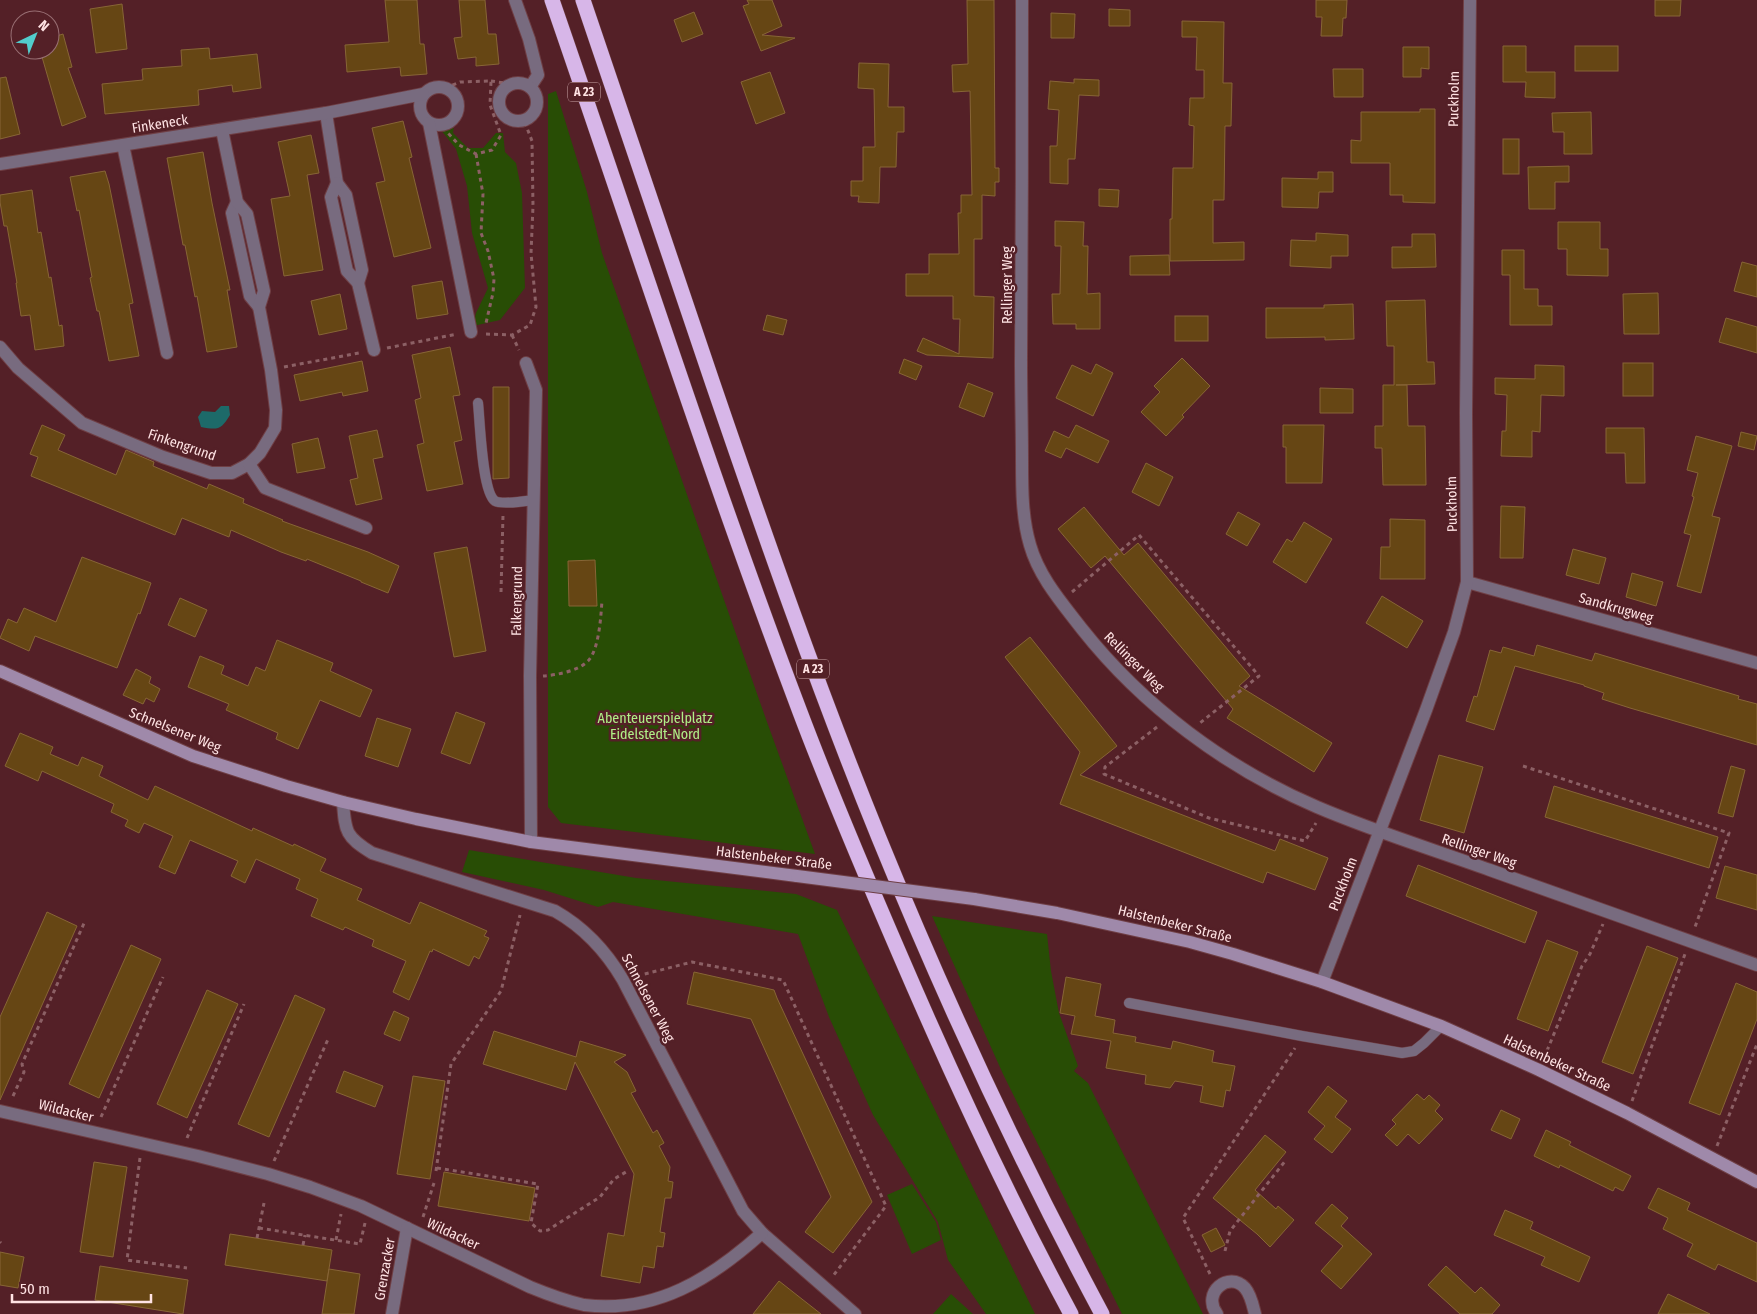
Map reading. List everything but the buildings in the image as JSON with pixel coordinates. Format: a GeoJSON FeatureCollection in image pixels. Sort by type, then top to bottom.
{"type":"FeatureCollection","features":[{"type":"Feature","properties":{"kind":"highway","name":"A 23"},"geometry":{"type":"LineString","coordinates":[[552,0],[752,583],[849,837],[944,1054],[1004,1184],[1071,1314]]}},
{"type":"Feature","properties":{"kind":"highway","name":"A 23"},"geometry":{"type":"LineString","coordinates":[[582,0],[778,574],[872,821],[958,1023],[1028,1172],[1102,1314]]}},
{"type":"Feature","properties":{"kind":"street"},"geometry":{"type":"LineString","coordinates":[[515,0],[530,39],[538,74],[530,87]]}},
{"type":"Feature","properties":{"kind":"street","name":"Rellinger Weg"},"geometry":{"type":"LineString","coordinates":[[1022,0],[1022,494],[1030,548],[1060,602],[1097,648],[1169,717],[1209,748],[1259,779],[1324,810],[1379,832],[1757,965]]}},
{"type":"Feature","properties":{"kind":"street","name":"Puckholm"},"geometry":{"type":"LineString","coordinates":[[1322,982],[1454,632],[1467,582],[1466,413],[1470,0]]}},
{"type":"Feature","properties":{"kind":"street"},"geometry":{"type":"LineString","coordinates":[[521,83],[530,87],[536,97],[536,109],[529,117],[517,121],[505,116],[499,105],[502,92],[511,84],[521,83]]}},
{"type":"Feature","properties":{"kind":"street","name":"Finkeneck"},"geometry":{"type":"LineString","coordinates":[[0,164],[326,113],[424,94],[433,88],[445,88]]}},
{"type":"Feature","properties":{"kind":"street"},"geometry":{"type":"LineString","coordinates":[[429,123],[440,126],[455,117],[458,106],[454,95],[445,88]]}},
{"type":"Feature","properties":{"kind":"street"},"geometry":{"type":"LineString","coordinates":[[424,94],[420,100],[421,113],[429,123],[477,330]]}},
{"type":"Feature","properties":{"kind":"street"},"geometry":{"type":"LineString","coordinates":[[326,113],[338,183],[331,197],[347,271],[358,283],[374,350]]}},
{"type":"Feature","properties":{"kind":"street"},"geometry":{"type":"LineString","coordinates":[[222,130],[237,202],[232,213],[250,296],[259,307],[271,370],[276,410],[275,428],[260,453],[250,464],[265,488],[366,528]]}},
{"type":"Feature","properties":{"kind":"street"},"geometry":{"type":"LineString","coordinates":[[123,145],[167,353]]}},
{"type":"Feature","properties":{"kind":"street","name":"Finkengrund"},"geometry":{"type":"LineString","coordinates":[[0,348],[18,368],[82,423],[163,457],[210,473],[232,473],[250,464]]}},
{"type":"Feature","properties":{"kind":"street","name":"Falkengrund"},"geometry":{"type":"LineString","coordinates":[[526,363],[536,390],[530,676],[536,843]]}},
{"type":"Feature","properties":{"kind":"street","name":"Sandkrugweg"},"geometry":{"type":"LineString","coordinates":[[1467,582],[1757,663]]}},
{"type":"Feature","properties":{"kind":"street","name":"Schnelsener Weg"},"geometry":{"type":"LineString","coordinates":[[0,671],[193,756],[286,786],[416,819],[536,843]]}},
{"type":"Feature","properties":{"kind":"street","name":"Schnelsener Weg"},"geometry":{"type":"LineString","coordinates":[[343,802],[344,822],[348,834],[358,844],[372,853],[555,911],[582,929],[610,959],[623,980],[742,1211],[762,1233]]}},
{"type":"Feature","properties":{"kind":"street","name":"Halstenbeker Straße"},"geometry":{"type":"LineString","coordinates":[[536,843],[974,899],[1057,913],[1173,938],[1234,954],[1322,982],[1441,1026],[1540,1070],[1627,1113],[1757,1182]]}},
{"type":"Feature","properties":{"kind":"street","name":"Wildacker"},"geometry":{"type":"LineString","coordinates":[[0,1111],[268,1174],[310,1187],[361,1206],[530,1287],[584,1305],[612,1308],[639,1306],[666,1299],[691,1286],[734,1258],[762,1233]]}},
{"type":"Feature","properties":{"kind":"street","name":"Grenzacker"},"geometry":{"type":"LineString","coordinates":[[392,1314],[407,1228]]}},
{"type":"Feature","properties":{"kind":"street"},"geometry":{"type":"LineString","coordinates":[[762,1233],[825,1286],[852,1313]]}},
{"type":"Feature","properties":{"kind":"street"},"geometry":{"type":"LineString","coordinates":[[1217,1314],[1212,1297],[1217,1288],[1230,1282],[1241,1285],[1249,1294],[1255,1314]]}},
{"type":"Feature","properties":{"kind":"lane"},"geometry":{"type":"LineString","coordinates":[[478,403],[486,485],[491,495],[496,501],[503,502],[534,500]]}},
{"type":"Feature","properties":{"kind":"lane"},"geometry":{"type":"LineString","coordinates":[[1129,1003],[1402,1053],[1414,1051],[1441,1026]]}},
{"type":"Feature","properties":{"kind":"path"},"geometry":{"type":"LineString","coordinates":[[446,124],[447,132],[458,145],[476,154],[492,150],[501,135],[490,105],[490,81]]}},
{"type":"Feature","properties":{"kind":"path"},"geometry":{"type":"LineString","coordinates":[[445,88],[460,82],[490,81],[511,84]]}},
{"type":"Feature","properties":{"kind":"path"},"geometry":{"type":"LineString","coordinates":[[476,154],[483,194],[481,233],[488,251],[494,279],[490,307],[477,330]]}},
{"type":"Feature","properties":{"kind":"path"},"geometry":{"type":"LineString","coordinates":[[501,592],[503,502]]}},
{"type":"Feature","properties":{"kind":"path"},"geometry":{"type":"LineString","coordinates":[[1060,602],[1139,535],[1259,676],[1189,732]]}},
{"type":"Feature","properties":{"kind":"path"},"geometry":{"type":"LineString","coordinates":[[530,676],[548,676],[565,672],[579,667],[588,661],[596,639],[602,600]]}},
{"type":"Feature","properties":{"kind":"path"},"geometry":{"type":"LineString","coordinates":[[1169,717],[1105,767],[1104,774],[1209,818],[1305,841],[1324,810]]}},
{"type":"Feature","properties":{"kind":"path"},"geometry":{"type":"LineString","coordinates":[[1524,766],[1729,833],[1627,1113]]}},
{"type":"Feature","properties":{"kind":"path"},"geometry":{"type":"LineString","coordinates":[[524,900],[501,991],[451,1064],[436,1169],[538,1184],[531,1223],[540,1232],[548,1230],[600,1197],[614,1179],[626,1172]]}},
{"type":"Feature","properties":{"kind":"path"},"geometry":{"type":"LineString","coordinates":[[1540,1070],[1582,966],[1590,954],[1608,913]]}},
{"type":"Feature","properties":{"kind":"path"},"geometry":{"type":"LineString","coordinates":[[13,1096],[24,1072],[22,1064],[85,921]]}},
{"type":"Feature","properties":{"kind":"path"},"geometry":{"type":"LineString","coordinates":[[623,980],[692,962],[783,980],[886,1206],[825,1286]]}},
{"type":"Feature","properties":{"kind":"path"},"geometry":{"type":"LineString","coordinates":[[101,1116],[163,977]]}},
{"type":"Feature","properties":{"kind":"path"},"geometry":{"type":"LineString","coordinates":[[185,1143],[244,1004]]}},
{"type":"Feature","properties":{"kind":"path"},"geometry":{"type":"LineString","coordinates":[[1217,1288],[1182,1218],[1302,1036]]}},
{"type":"Feature","properties":{"kind":"path"},"geometry":{"type":"LineString","coordinates":[[273,1164],[329,1038]]}},
{"type":"Feature","properties":{"kind":"path"},"geometry":{"type":"LineString","coordinates":[[1712,1158],[1757,1044]]}},
{"type":"Feature","properties":{"kind":"path"},"geometry":{"type":"LineString","coordinates":[[140,1158],[127,1260],[187,1268]]}},
{"type":"Feature","properties":{"kind":"path"},"geometry":{"type":"LineString","coordinates":[[1225,1251],[1230,1231],[1286,1160]]}},
{"type":"Feature","properties":{"kind":"path"},"geometry":{"type":"LineString","coordinates":[[424,1217],[434,1183]]}},
{"type":"Feature","properties":{"kind":"path"},"geometry":{"type":"LineString","coordinates":[[257,1238],[264,1203]]}},
{"type":"Feature","properties":{"kind":"path"},"geometry":{"type":"LineString","coordinates":[[336,1240],[341,1214]]}},
{"type":"Feature","properties":{"kind":"path"},"geometry":{"type":"LineString","coordinates":[[259,1228],[360,1244],[365,1223]]}},
{"type":"Feature","properties":{"kind":"path"},"geometry":{"type":"LineString","coordinates":[[303,1245],[305,1235]]}},
{"type":"Feature","properties":{"kind":"green space","name":"Abenteuerspielplatz Eidelstedt-Nord"},"geometry":{"type":"Polygon","coordinates":[[[556,91],[587,192],[602,253],[815,854],[561,823],[548,807],[548,94],[556,91]]]}},
{"type":"Feature","properties":{"kind":"green space"},"geometry":{"type":"Polygon","coordinates":[[[454,125],[453,133],[468,148],[483,148],[496,133],[503,133],[505,152],[516,163],[522,193],[525,288],[500,320],[473,326],[476,313],[488,288],[472,233],[467,186],[456,149],[441,130],[454,125]]]}},
{"type":"Feature","properties":{"kind":"green space"},"geometry":{"type":"Polygon","coordinates":[[[469,850],[636,878],[796,894],[837,910],[1035,1314],[986,1314],[948,1260],[938,1222],[873,1115],[829,1017],[798,934],[613,902],[598,907],[544,890],[462,872],[469,850]]]}},
{"type":"Feature","properties":{"kind":"green space"},"geometry":{"type":"Polygon","coordinates":[[[932,916],[1047,934],[1051,971],[1059,1013],[1078,1066],[1074,1071],[1088,1083],[1203,1314],[1122,1314],[1003,1074],[932,916]]]}},
{"type":"Feature","properties":{"kind":"green space"},"geometry":{"type":"Polygon","coordinates":[[[912,1184],[936,1222],[941,1240],[912,1254],[887,1195],[912,1184]]]}},
{"type":"Feature","properties":{"kind":"green space"},"geometry":{"type":"Polygon","coordinates":[[[951,1294],[973,1314],[933,1314],[951,1294]]]}},
{"type":"Feature","properties":{"kind":"water"},"geometry":{"type":"Polygon","coordinates":[[[221,406],[229,406],[230,415],[224,424],[218,428],[201,427],[198,417],[202,411],[215,412],[221,406]]]}}]}
